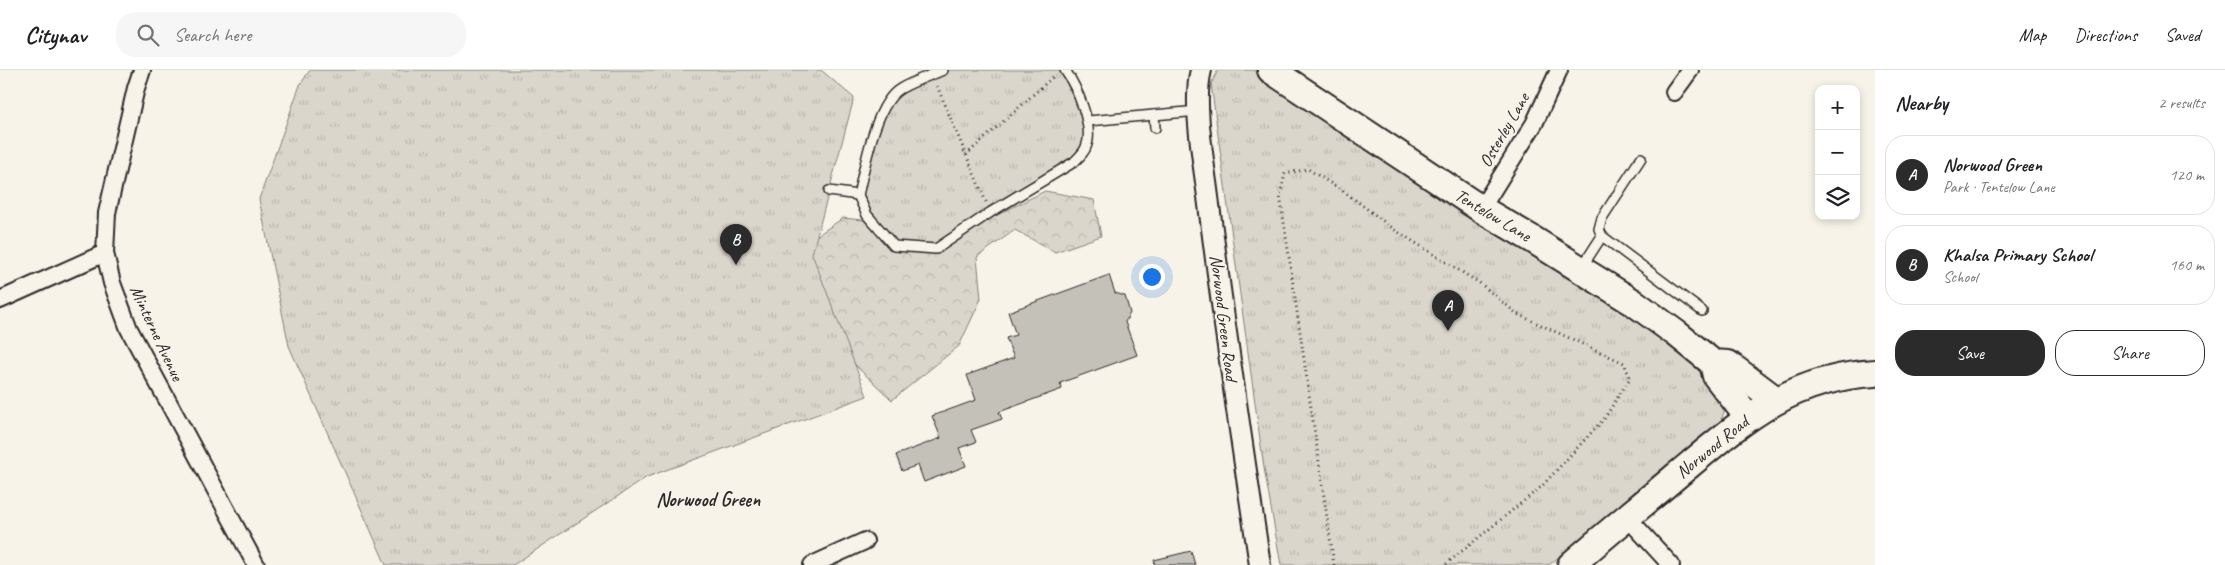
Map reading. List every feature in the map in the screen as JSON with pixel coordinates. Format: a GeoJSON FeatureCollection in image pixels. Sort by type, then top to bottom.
{"type":"FeatureCollection","features":[{"type":"Feature","properties":{"kind":"main road","name":"Tentelow Lane"},"geometry":{"type":"LineString","coordinates":[[1271,70],[1481,209],[1636,304],[1713,363],[1728,364],[1776,400]]}},
{"type":"Feature","properties":{"kind":"main road","name":"Tentelow Lane"},"geometry":{"type":"LineString","coordinates":[[1713,363],[1716,376],[1748,417]]}},
{"type":"Feature","properties":{"kind":"main road","name":"Norwood Road"},"geometry":{"type":"LineString","coordinates":[[1571,565],[1748,417],[1776,400],[1821,381],[1875,373]]}},
{"type":"Feature","properties":{"kind":"street","name":"Minterne Avenue"},"geometry":{"type":"LineString","coordinates":[[142,70],[136,88],[107,212],[105,253],[112,283],[129,329],[256,565]]}},
{"type":"Feature","properties":{"kind":"street","name":"Norwood Green Road"},"geometry":{"type":"LineString","coordinates":[[1201,70],[1198,89],[1198,111],[1237,421],[1260,565]]}},
{"type":"Feature","properties":{"kind":"street","name":"Osterley Lane"},"geometry":{"type":"LineString","coordinates":[[1481,209],[1534,124],[1559,70]]}},
{"type":"Feature","properties":{"kind":"street"},"geometry":{"type":"LineString","coordinates":[[1674,92],[1690,70]]}},
{"type":"Feature","properties":{"kind":"street"},"geometry":{"type":"LineString","coordinates":[[0,300],[105,253]]}},
{"type":"Feature","properties":{"kind":"street"},"geometry":{"type":"LineString","coordinates":[[1627,517],[1672,565]]}},
{"type":"Feature","properties":{"kind":"street"},"geometry":{"type":"LineString","coordinates":[[812,565],[866,541]]}},
{"type":"Feature","properties":{"kind":"lane"},"geometry":{"type":"LineString","coordinates":[[942,70],[899,89],[888,99],[879,115],[858,195],[867,215],[894,246],[936,249],[990,212],[1074,162],[1082,155],[1087,145],[1089,134],[1088,121],[1072,80],[1065,70]]}},
{"type":"Feature","properties":{"kind":"lane"},"geometry":{"type":"LineString","coordinates":[[1088,121],[1198,111]]}},
{"type":"Feature","properties":{"kind":"lane"},"geometry":{"type":"LineString","coordinates":[[1154,115],[1155,128]]}},
{"type":"Feature","properties":{"kind":"lane"},"geometry":{"type":"LineString","coordinates":[[1641,158],[1602,218],[1599,229],[1602,236],[1702,310]]}},
{"type":"Feature","properties":{"kind":"lane"},"geometry":{"type":"LineString","coordinates":[[828,191],[858,195]]}},
{"type":"Feature","properties":{"kind":"lane"},"geometry":{"type":"LineString","coordinates":[[1581,270],[1602,236]]}},
{"type":"Feature","properties":{"kind":"path"},"geometry":{"type":"LineString","coordinates":[[966,155],[1060,70]]}},
{"type":"Feature","properties":{"kind":"path"},"geometry":{"type":"LineString","coordinates":[[932,74],[990,212]]}},
{"type":"Feature","properties":{"kind":"path"},"geometry":{"type":"LineString","coordinates":[[1334,565],[1280,195],[1285,174],[1308,169],[1346,193],[1395,230],[1445,259],[1482,284],[1517,314],[1624,363],[1630,378],[1604,419],[1541,487],[1445,565]]}},
{"type":"Feature","properties":{"kind":"green space"},"geometry":{"type":"Polygon","coordinates":[[[310,70],[821,70],[854,98],[812,254],[867,396],[647,477],[513,565],[386,565],[289,346],[259,199],[300,85],[310,70]]]}},
{"type":"Feature","properties":{"kind":"green space"},"geometry":{"type":"Polygon","coordinates":[[[943,70],[1065,70],[1088,121],[1082,155],[936,249],[894,246],[858,195],[888,99],[943,70]]]}},
{"type":"Feature","properties":{"kind":"green space"},"geometry":{"type":"Polygon","coordinates":[[[1218,70],[1254,70],[1355,141],[1612,301],[1690,361],[1719,394],[1725,409],[1720,423],[1549,565],[1281,565],[1264,468],[1211,84],[1218,70]]]}},
{"type":"Feature","properties":{"kind":"green space"},"geometry":{"type":"Polygon","coordinates":[[[1045,191],[1094,200],[1101,236],[1055,252],[1015,230],[977,257],[981,299],[959,346],[892,400],[856,366],[828,318],[806,243],[843,218],[902,224],[953,237],[1045,191]]]}},
{"type":"Feature","properties":{"kind":"building"},"geometry":{"type":"Polygon","coordinates":[[[1109,275],[1115,293],[1125,296],[1130,313],[1125,322],[1137,355],[1060,383],[1062,389],[999,412],[1002,419],[971,430],[976,442],[959,448],[966,466],[924,482],[918,465],[902,471],[896,455],[941,438],[932,416],[976,400],[967,375],[1014,358],[1006,338],[1016,335],[1008,312],[1109,275]]]}},
{"type":"Feature","properties":{"kind":"building"},"geometry":{"type":"Polygon","coordinates":[[[1191,551],[1195,565],[1155,565],[1154,560],[1191,551]]]}},
{"type":"Feature","properties":{"kind":"place","name":"Khalsa Primary School"},"geometry":{"type":"Point","coordinates":[736,265]}},
{"type":"Feature","properties":{"kind":"place","name":"Norwood Green"},"geometry":{"type":"Point","coordinates":[1448,331]}},
{"type":"Feature","properties":{"kind":"district","name":"Norwood Green"},"geometry":{"type":"Point","coordinates":[708,499]}}]}
